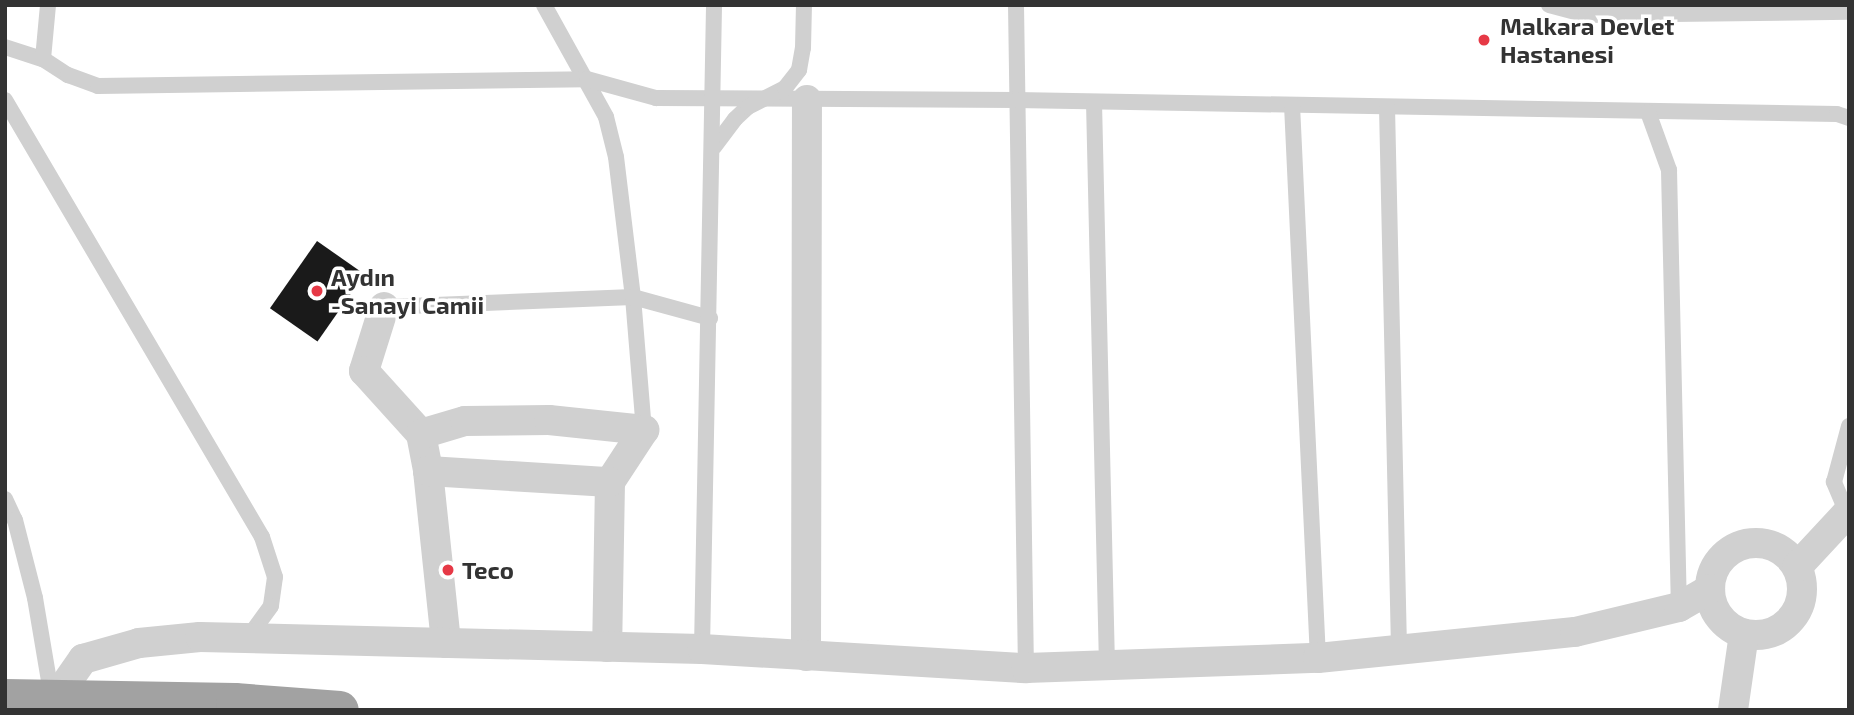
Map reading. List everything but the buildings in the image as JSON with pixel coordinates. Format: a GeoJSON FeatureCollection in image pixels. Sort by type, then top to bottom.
{"type":"FeatureCollection","features":[{"type":"Feature","properties":{"kind":"highway"},"geometry":{"type":"LineString","coordinates":[[5,698],[56,703],[235,702],[340,710]]}},
{"type":"Feature","properties":{"kind":"street"},"geometry":{"type":"LineString","coordinates":[[806,656],[807,100]]}},
{"type":"Feature","properties":{"kind":"street"},"geometry":{"type":"LineString","coordinates":[[384,307],[364,371],[421,434],[428,471],[446,643]]}},
{"type":"Feature","properties":{"kind":"street"},"geometry":{"type":"LineString","coordinates":[[421,434],[477,421],[549,420],[644,430],[610,482],[607,647]]}},
{"type":"Feature","properties":{"kind":"street"},"geometry":{"type":"LineString","coordinates":[[428,471],[610,482]]}},
{"type":"Feature","properties":{"kind":"street"},"geometry":{"type":"LineString","coordinates":[[1797,567],[1848,512]]}},
{"type":"Feature","properties":{"kind":"street"},"geometry":{"type":"LineString","coordinates":[[1760,543],[1775,547],[1797,567],[1802,582],[1802,597],[1788,624],[1759,636],[1744,634],[1719,617],[1712,603],[1710,589],[1719,561],[1731,550],[1745,544],[1760,543]]}},
{"type":"Feature","properties":{"kind":"street"},"geometry":{"type":"LineString","coordinates":[[56,703],[83,659],[139,643],[200,637],[702,649],[1026,668],[1318,659],[1575,632],[1679,607],[1710,589]]}},
{"type":"Feature","properties":{"kind":"street"},"geometry":{"type":"LineString","coordinates":[[1733,710],[1744,634]]}},
{"type":"Feature","properties":{"kind":"lane"},"geometry":{"type":"LineString","coordinates":[[43,59],[48,5]]}},
{"type":"Feature","properties":{"kind":"lane"},"geometry":{"type":"LineString","coordinates":[[544,5],[606,117],[616,157],[633,297],[644,430]]}},
{"type":"Feature","properties":{"kind":"lane"},"geometry":{"type":"LineString","coordinates":[[702,649],[714,5]]}},
{"type":"Feature","properties":{"kind":"lane"},"geometry":{"type":"LineString","coordinates":[[713,150],[721,133],[735,119],[785,88],[799,69],[803,48],[804,5]]}},
{"type":"Feature","properties":{"kind":"lane"},"geometry":{"type":"LineString","coordinates":[[1016,5],[1026,668]]}},
{"type":"Feature","properties":{"kind":"lane"},"geometry":{"type":"LineString","coordinates":[[1549,5],[1586,15],[1849,12]]}},
{"type":"Feature","properties":{"kind":"lane"},"geometry":{"type":"LineString","coordinates":[[5,47],[43,59],[68,75],[98,86],[587,79],[656,98],[1016,100],[1836,114],[1849,118]]}},
{"type":"Feature","properties":{"kind":"lane"},"geometry":{"type":"LineString","coordinates":[[5,100],[262,537],[275,577],[271,606],[247,639]]}},
{"type":"Feature","properties":{"kind":"lane"},"geometry":{"type":"LineString","coordinates":[[1094,102],[1107,665]]}},
{"type":"Feature","properties":{"kind":"lane"},"geometry":{"type":"LineString","coordinates":[[1292,105],[1318,659]]}},
{"type":"Feature","properties":{"kind":"lane"},"geometry":{"type":"LineString","coordinates":[[1387,107],[1399,650]]}},
{"type":"Feature","properties":{"kind":"lane"},"geometry":{"type":"LineString","coordinates":[[1648,112],[1669,170],[1679,607]]}},
{"type":"Feature","properties":{"kind":"lane"},"geometry":{"type":"LineString","coordinates":[[384,307],[633,297],[710,318]]}},
{"type":"Feature","properties":{"kind":"lane"},"geometry":{"type":"LineString","coordinates":[[1848,512],[1834,482],[1849,426]]}},
{"type":"Feature","properties":{"kind":"lane"},"geometry":{"type":"LineString","coordinates":[[5,499],[15,520],[35,598],[56,703]]}},
{"type":"Feature","properties":{"kind":"place","name":"Malkara Devlet Hastanesi"},"geometry":{"type":"Point","coordinates":[1484,40]}},
{"type":"Feature","properties":{"kind":"place","name":"Aydın -Sanayi Camii"},"geometry":{"type":"Point","coordinates":[317,291]}},
{"type":"Feature","properties":{"kind":"place","name":"Teco"},"geometry":{"type":"Point","coordinates":[448,570]}}]}
